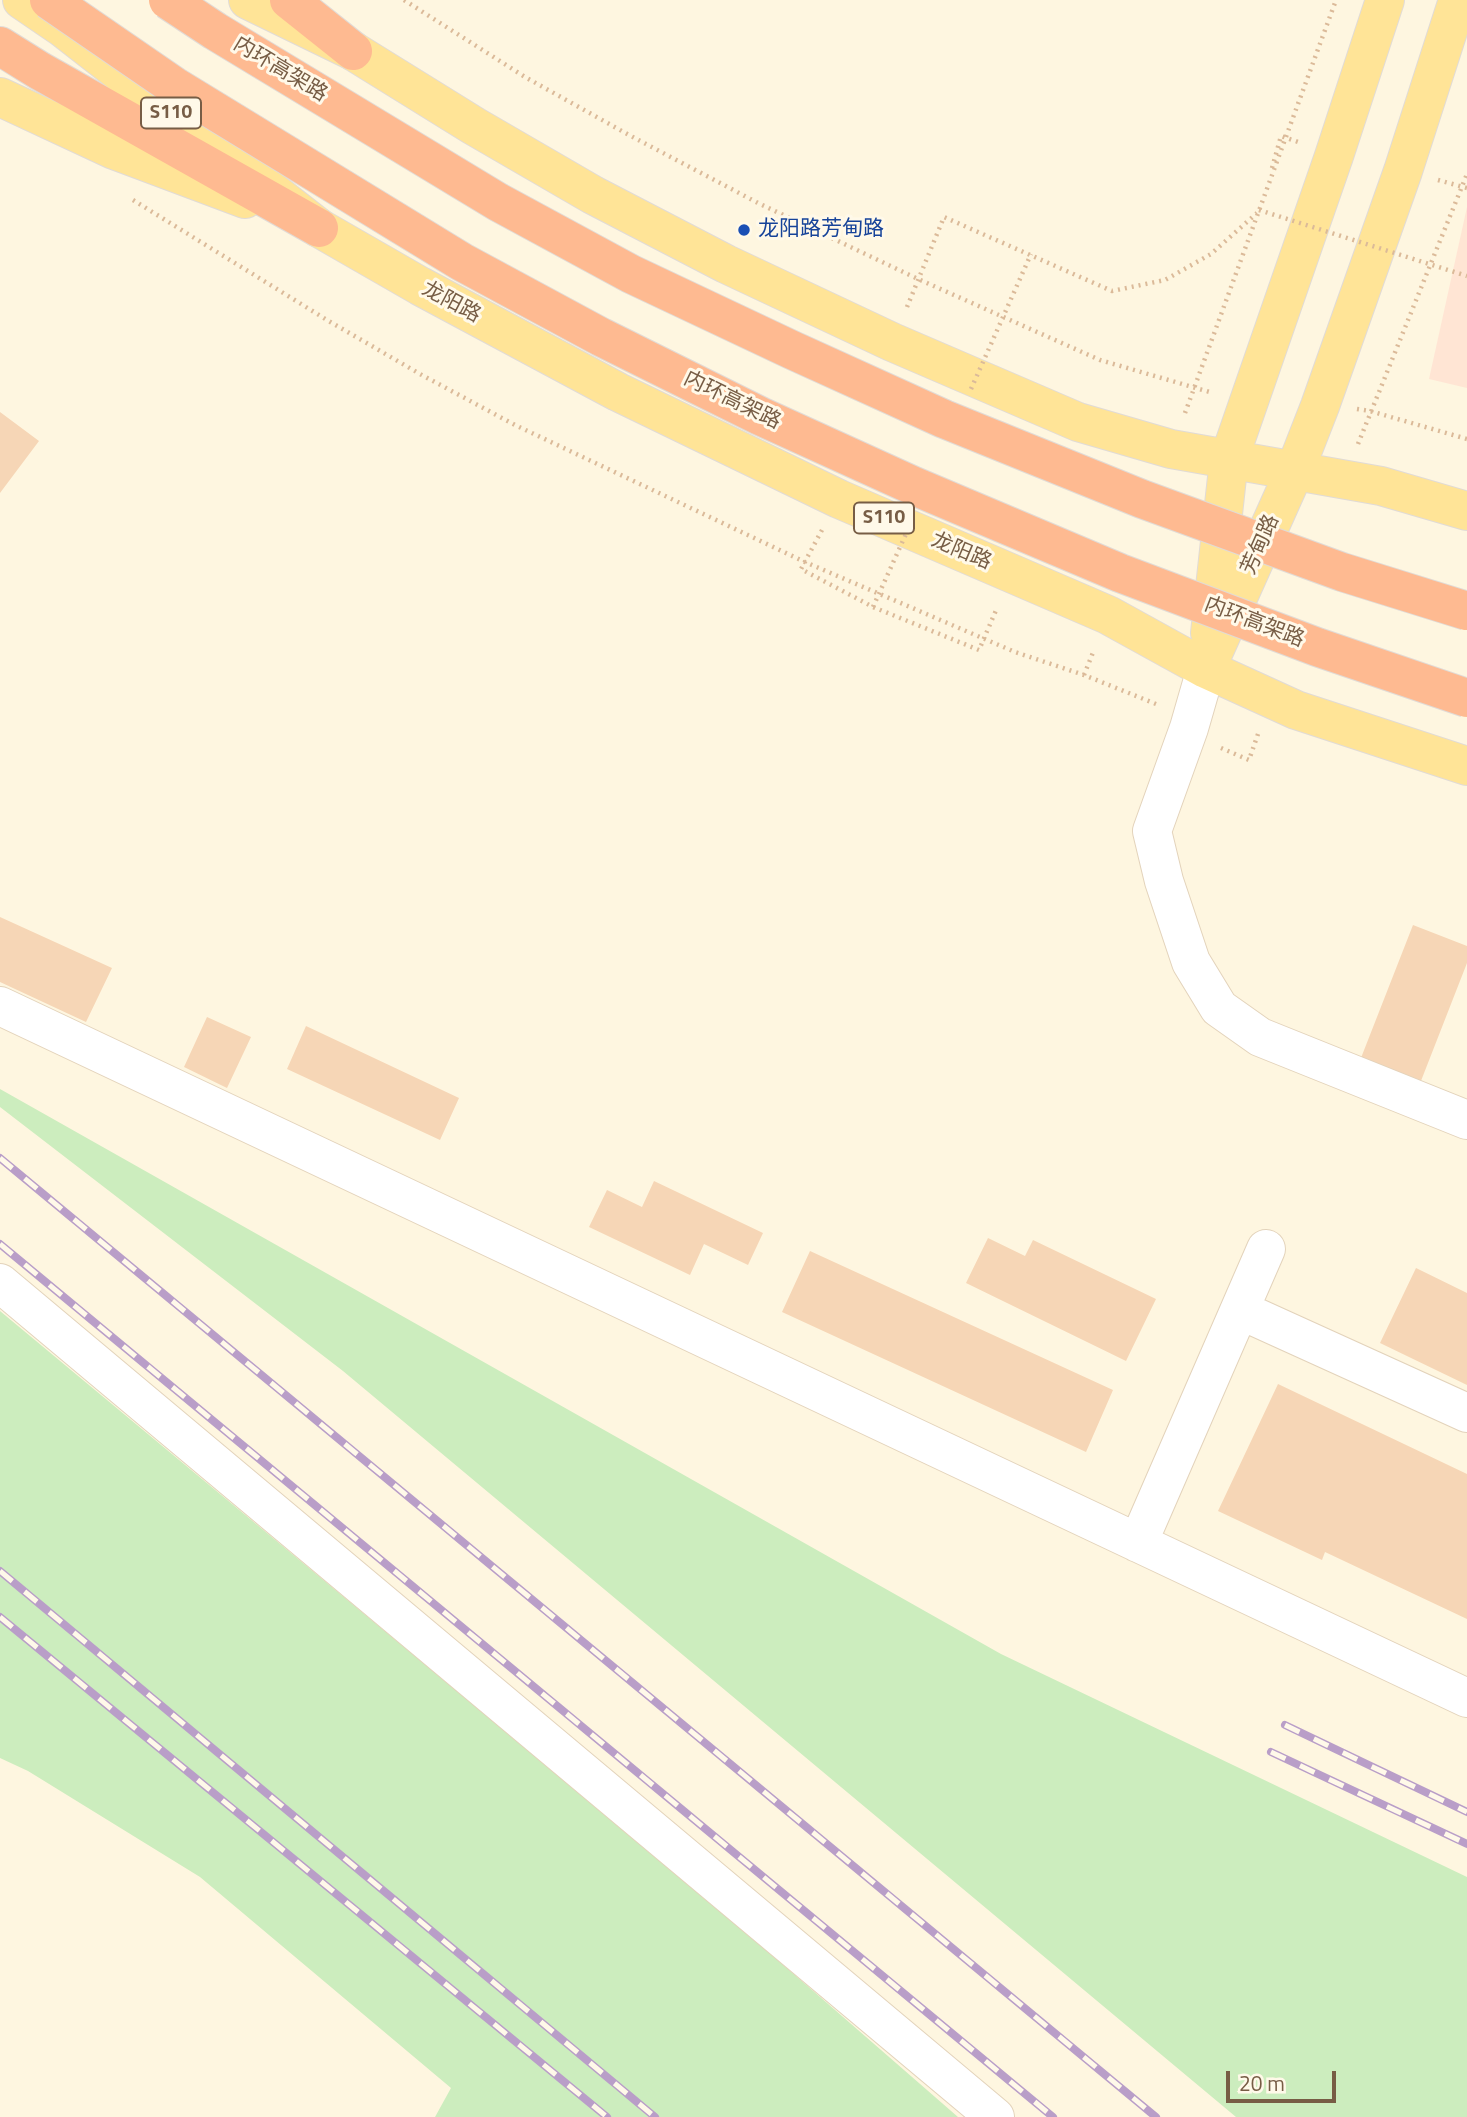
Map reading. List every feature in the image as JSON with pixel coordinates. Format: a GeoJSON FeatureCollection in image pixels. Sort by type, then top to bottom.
{"type":"FeatureCollection","features":[{"type":"Feature","properties":{"kind":"highway","name":"内环高架路"},"geometry":{"type":"LineString","coordinates":[[49,0],[174,86],[462,262],[601,337],[748,410],[914,486],[1120,573],[1317,647],[1467,698]]}},
{"type":"Feature","properties":{"kind":"highway","name":"内环高架路"},"geometry":{"type":"LineString","coordinates":[[168,0],[498,202],[631,274],[792,350],[944,419],[1142,499],[1342,572],[1467,611]]}},
{"type":"Feature","properties":{"kind":"highway"},"geometry":{"type":"LineString","coordinates":[[289,0],[353,51]]}},
{"type":"Feature","properties":{"kind":"highway"},"geometry":{"type":"LineString","coordinates":[[0,46],[319,228]]}},
{"type":"Feature","properties":{"kind":"main road","name":"龙阳路"},"geometry":{"type":"LineString","coordinates":[[22,0],[63,28],[319,228],[420,286],[618,392],[839,499],[1108,615],[1206,669],[1296,710],[1467,766]]}},
{"type":"Feature","properties":{"kind":"main road"},"geometry":{"type":"LineString","coordinates":[[248,0],[353,51],[593,195],[726,264],[892,342],[1078,422],[1171,449],[1381,486],[1467,512]]}},
{"type":"Feature","properties":{"kind":"main road"},"geometry":{"type":"LineString","coordinates":[[301,0],[353,51]]}},
{"type":"Feature","properties":{"kind":"main road","name":"芳甸路"},"geometry":{"type":"LineString","coordinates":[[1206,669],[1229,459],[1385,0]]}},
{"type":"Feature","properties":{"kind":"main road","name":"芳甸路"},"geometry":{"type":"LineString","coordinates":[[1206,669],[1295,470],[1320,406],[1403,170],[1458,0]]}},
{"type":"Feature","properties":{"kind":"main road","name":"龙阳路"},"geometry":{"type":"LineString","coordinates":[[0,97],[114,150],[319,228]]}},
{"type":"Feature","properties":{"kind":"lane"},"geometry":{"type":"LineString","coordinates":[[1206,669],[1189,728],[1152,831],[1164,881],[1191,962],[1219,1008],[1260,1037],[1467,1120]]}},
{"type":"Feature","properties":{"kind":"lane"},"geometry":{"type":"LineString","coordinates":[[0,1006],[1467,1698]]}},
{"type":"Feature","properties":{"kind":"lane"},"geometry":{"type":"LineString","coordinates":[[1138,1543],[1266,1249]]}},
{"type":"Feature","properties":{"kind":"lane"},"geometry":{"type":"LineString","coordinates":[[0,1283],[995,2117]]}},
{"type":"Feature","properties":{"kind":"lane"},"geometry":{"type":"LineString","coordinates":[[1240,1310],[1467,1413]]}},
{"type":"Feature","properties":{"kind":"path"},"geometry":{"type":"LineString","coordinates":[[404,0],[525,77],[629,135],[758,202],[918,279],[1100,360],[1248,402]]}},
{"type":"Feature","properties":{"kind":"path"},"geometry":{"type":"LineString","coordinates":[[1171,449],[1336,0]]}},
{"type":"Feature","properties":{"kind":"path"},"geometry":{"type":"LineString","coordinates":[[892,342],[944,217],[1112,291],[1165,280],[1211,254],[1259,211],[1281,136]]}},
{"type":"Feature","properties":{"kind":"path"},"geometry":{"type":"LineString","coordinates":[[127,196],[327,320],[515,425],[797,559],[1016,652],[1152,701],[1225,750],[1249,760]]}},
{"type":"Feature","properties":{"kind":"path"},"geometry":{"type":"LineString","coordinates":[[1259,211],[1467,276]]}},
{"type":"Feature","properties":{"kind":"path"},"geometry":{"type":"LineString","coordinates":[[1320,406],[1370,411],[1467,439]]}},
{"type":"Feature","properties":{"kind":"path"},"geometry":{"type":"LineString","coordinates":[[801,569],[873,607],[979,650],[1013,574]]}},
{"type":"Feature","properties":{"kind":"path"},"geometry":{"type":"LineString","coordinates":[[1084,675],[1108,615]]}},
{"type":"Feature","properties":{"kind":"shaded area"},"geometry":{"type":"Polygon","coordinates":[[[1467,207],[1467,388],[1429,379],[1467,207]]]}},
{"type":"Feature","properties":{"kind":"green space"},"geometry":{"type":"Polygon","coordinates":[[[0,1089],[1001,1654],[1467,1877],[1467,2117],[1236,2117],[343,1371],[0,1107],[0,1089]]]}},
{"type":"Feature","properties":{"kind":"green space"},"geometry":{"type":"Polygon","coordinates":[[[0,1311],[719,1909],[958,2117],[435,2117],[451,2088],[200,1877],[28,1771],[0,1758],[0,1311]]]}},
{"type":"Feature","properties":{"kind":"building"},"geometry":{"type":"Polygon","coordinates":[[[0,412],[39,441],[0,493],[0,412]]]}},
{"type":"Feature","properties":{"kind":"building"},"geometry":{"type":"Polygon","coordinates":[[[0,917],[112,968],[86,1022],[0,982],[0,917]]]}},
{"type":"Feature","properties":{"kind":"building"},"geometry":{"type":"Polygon","coordinates":[[[1413,925],[1467,946],[1467,963],[1419,1086],[1359,1063],[1413,925]]]}},
{"type":"Feature","properties":{"kind":"building"},"geometry":{"type":"Polygon","coordinates":[[[207,1017],[251,1037],[227,1088],[184,1067],[207,1017]]]}},
{"type":"Feature","properties":{"kind":"building"},"geometry":{"type":"Polygon","coordinates":[[[306,1026],[459,1098],[440,1140],[287,1069],[306,1026]]]}},
{"type":"Feature","properties":{"kind":"building"},"geometry":{"type":"Polygon","coordinates":[[[654,1181],[763,1233],[748,1265],[704,1244],[690,1275],[589,1227],[607,1190],[642,1207],[654,1181]]]}},
{"type":"Feature","properties":{"kind":"building"},"geometry":{"type":"Polygon","coordinates":[[[988,1238],[1025,1256],[1033,1240],[1156,1299],[1126,1361],[966,1283],[988,1238]]]}},
{"type":"Feature","properties":{"kind":"building"},"geometry":{"type":"Polygon","coordinates":[[[810,1251],[1113,1390],[1086,1452],[782,1312],[810,1251]]]}},
{"type":"Feature","properties":{"kind":"building"},"geometry":{"type":"Polygon","coordinates":[[[1416,1268],[1467,1293],[1467,1385],[1380,1343],[1416,1268]]]}},
{"type":"Feature","properties":{"kind":"building"},"geometry":{"type":"Polygon","coordinates":[[[1278,1384],[1467,1474],[1467,1619],[1325,1552],[1322,1560],[1218,1511],[1278,1384]]]}},
{"type":"Feature","properties":{"kind":"railway"},"geometry":{"type":"LineString","coordinates":[[0,1158],[1156,2117]]}},
{"type":"Feature","properties":{"kind":"railway"},"geometry":{"type":"LineString","coordinates":[[0,1244],[1053,2117]]}},
{"type":"Feature","properties":{"kind":"railway"},"geometry":{"type":"LineString","coordinates":[[0,1571],[655,2117]]}},
{"type":"Feature","properties":{"kind":"railway"},"geometry":{"type":"LineString","coordinates":[[0,1617],[607,2117]]}},
{"type":"Feature","properties":{"kind":"railway"},"geometry":{"type":"LineString","coordinates":[[1285,1725],[1467,1812]]}},
{"type":"Feature","properties":{"kind":"railway"},"geometry":{"type":"LineString","coordinates":[[1271,1752],[1467,1844]]}},
{"type":"Feature","properties":{"kind":"place","name":"龙阳路芳甸路"},"geometry":{"type":"Point","coordinates":[744,230]}}]}
